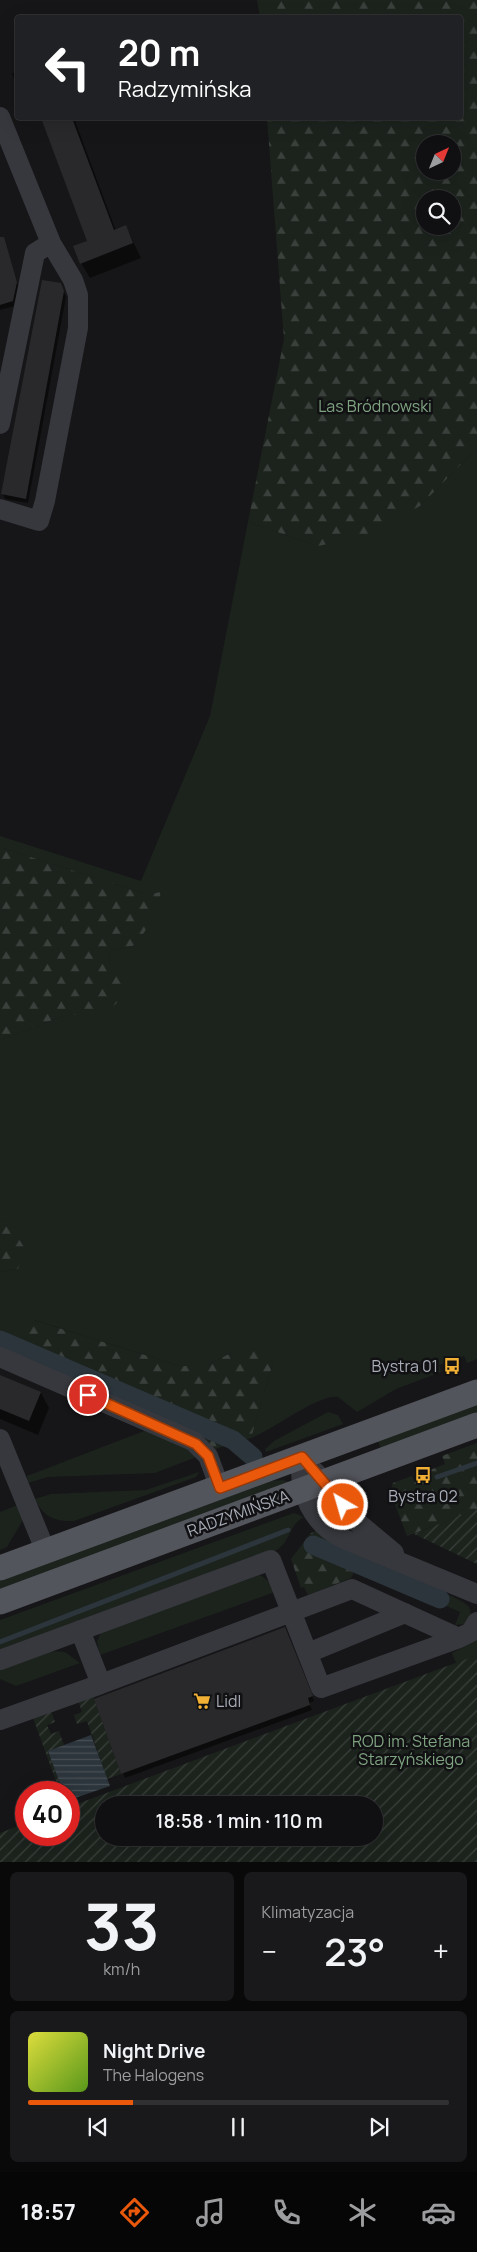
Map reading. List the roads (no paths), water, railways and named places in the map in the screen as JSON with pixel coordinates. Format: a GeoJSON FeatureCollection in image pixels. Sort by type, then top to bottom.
{"type":"FeatureCollection","features":[{"type":"Feature","properties":{"kind":"main road","name":"RADZYMIŃSKA"},"geometry":{"type":"LineString","coordinates":[[0,1568],[477,1392]]}},
{"type":"Feature","properties":{"kind":"main road","name":"RADZYMIŃSKA"},"geometry":{"type":"LineString","coordinates":[[0,1602],[477,1425]]}},
{"type":"Feature","properties":{"kind":"street"},"geometry":{"type":"LineString","coordinates":[[0,117],[52,243],[73,280],[78,295],[78,328],[51,472],[39,520],[0,509]]}},
{"type":"Feature","properties":{"kind":"street"},"geometry":{"type":"LineString","coordinates":[[0,424],[35,253],[52,243]]}},
{"type":"Feature","properties":{"kind":"street"},"geometry":{"type":"LineString","coordinates":[[0,1357],[193,1441],[208,1456],[220,1488]]}},
{"type":"Feature","properties":{"kind":"street"},"geometry":{"type":"LineString","coordinates":[[0,1439],[46,1552]]}},
{"type":"Feature","properties":{"kind":"street"},"geometry":{"type":"LineString","coordinates":[[302,1457],[300,1478],[350,1513],[368,1532],[409,1565]]}},
{"type":"Feature","properties":{"kind":"street"},"geometry":{"type":"LineString","coordinates":[[350,1513],[348,1491],[351,1481],[364,1467]]}},
{"type":"Feature","properties":{"kind":"street"},"geometry":{"type":"LineString","coordinates":[[314,1486],[313,1514],[330,1532],[344,1540],[477,1594]]}},
{"type":"Feature","properties":{"kind":"street"},"geometry":{"type":"LineString","coordinates":[[0,1660],[271,1560],[321,1688],[459,1638],[471,1632],[477,1622]]}},
{"type":"Feature","properties":{"kind":"street"},"geometry":{"type":"LineString","coordinates":[[0,1720],[292,1613],[352,1589],[459,1638]]}},
{"type":"Feature","properties":{"kind":"street"},"geometry":{"type":"LineString","coordinates":[[308,1653],[405,1613]]}},
{"type":"Feature","properties":{"kind":"street"},"geometry":{"type":"LineString","coordinates":[[80,1630],[101,1684]]}},
{"type":"Feature","properties":{"kind":"waterway"},"geometry":{"type":"LineString","coordinates":[[0,1340],[233,1440],[253,1457]]}},
{"type":"Feature","properties":{"kind":"waterway"},"geometry":{"type":"LineString","coordinates":[[437,1477],[477,1463]]}},
{"type":"Feature","properties":{"kind":"waterway"},"geometry":{"type":"LineString","coordinates":[[0,1642],[288,1530]]}},
{"type":"Feature","properties":{"kind":"waterway"},"geometry":{"type":"LineString","coordinates":[[313,1545],[440,1599]]}},
{"type":"Feature","properties":{"kind":"place","name":"Bystra 01"},"geometry":{"type":"Point","coordinates":[452,1366]}},
{"type":"Feature","properties":{"kind":"place","name":"Bystra 02"},"geometry":{"type":"Point","coordinates":[423,1475]}},
{"type":"Feature","properties":{"kind":"place","name":"Lidl"},"geometry":{"type":"Point","coordinates":[202,1701]}},
{"type":"Feature","properties":{"kind":"park label","name":"Las Bródnowski"},"geometry":{"type":"Point","coordinates":[375,406]}},
{"type":"Feature","properties":{"kind":"park label","name":"ROD im. Stefana Starzyńskiego"},"geometry":{"type":"Point","coordinates":[411,1750]}}]}
